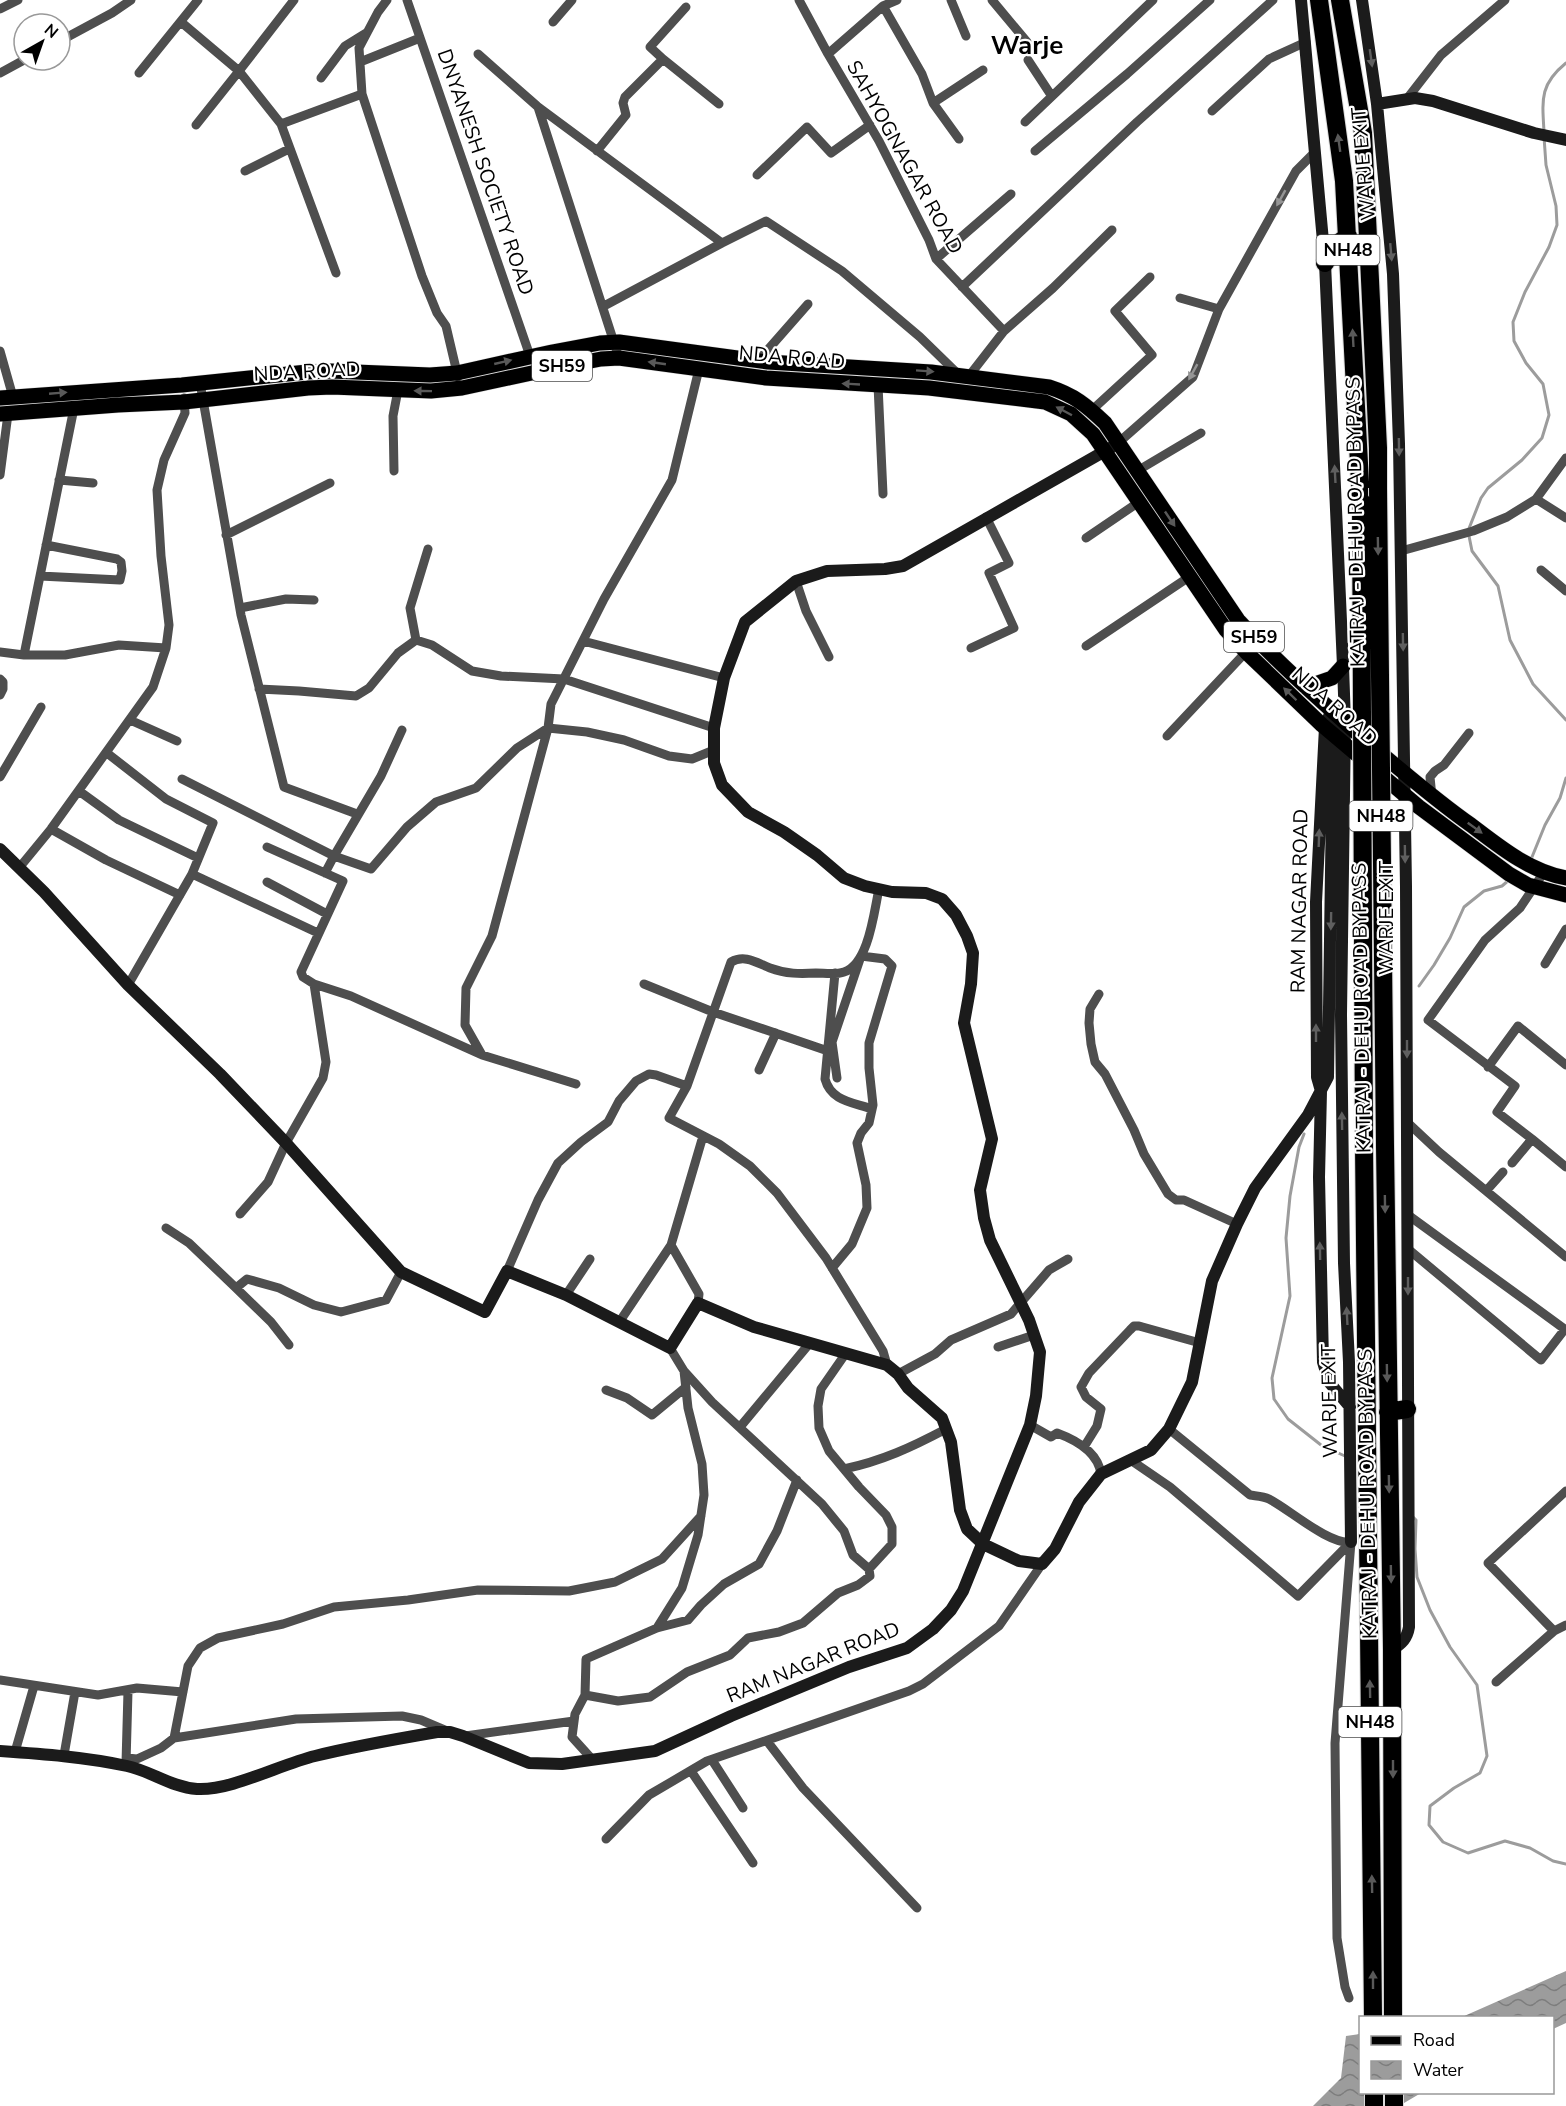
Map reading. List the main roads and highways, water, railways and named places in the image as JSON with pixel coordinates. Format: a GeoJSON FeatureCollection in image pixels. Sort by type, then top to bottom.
{"type":"FeatureCollection","features":[{"type":"Feature","properties":{"kind":"highway","name":"KATRAJ - DEHU ROAD BYPASS"},"geometry":{"type":"LineString","coordinates":[[1318,0],[1344,181],[1361,501],[1364,1145],[1373,2016]]}},
{"type":"Feature","properties":{"kind":"highway","name":"KATRAJ - DEHU ROAD BYPASS"},"geometry":{"type":"LineString","coordinates":[[1340,0],[1363,133],[1378,448],[1394,2016]]}},
{"type":"Feature","properties":{"kind":"highway"},"geometry":{"type":"LineString","coordinates":[[1325,262],[1335,246],[1348,236]]}},
{"type":"Feature","properties":{"kind":"highway"},"geometry":{"type":"LineString","coordinates":[[1388,1412],[1407,1409]]}},
{"type":"Feature","properties":{"kind":"main road","name":"NDA ROAD"},"geometry":{"type":"LineString","coordinates":[[6,398],[182,385],[323,371],[430,375],[457,373],[530,356],[615,342],[758,360],[964,376],[1049,387],[1073,396],[1105,423],[1238,620],[1305,687],[1431,796],[1521,860],[1541,871],[1566,878]]}},
{"type":"Feature","properties":{"kind":"main road","name":"NDA ROAD"},"geometry":{"type":"LineString","coordinates":[[4,414],[184,402],[320,388],[431,391],[462,388],[567,365],[619,358],[766,378],[929,388],[1045,402],[1071,414],[1093,434],[1214,614],[1246,652],[1334,735],[1419,807],[1509,874],[1532,886],[1566,895]]}},
{"type":"Feature","properties":{"kind":"main road"},"geometry":{"type":"LineString","coordinates":[[963,392],[964,376]]}},
{"type":"Feature","properties":{"kind":"main road"},"geometry":{"type":"LineString","coordinates":[[1305,687],[1332,678],[1343,666]]}},
{"type":"Feature","properties":{"kind":"water"},"geometry":{"type":"Polygon","coordinates":[[[1566,1971],[1566,2023],[1554,2029],[1554,2016],[1464,2016],[1566,1971]]]}},
{"type":"Feature","properties":{"kind":"water"},"geometry":{"type":"Polygon","coordinates":[[[1359,2034],[1359,2094],[1419,2094],[1399,2106],[1313,2106],[1341,2078],[1346,2036],[1359,2034]]]}},
{"type":"Feature","properties":{"kind":"waterway"},"geometry":{"type":"LineString","coordinates":[[1544,131],[1544,93],[1551,78],[1566,63]]}},
{"type":"Feature","properties":{"kind":"waterway"},"geometry":{"type":"LineString","coordinates":[[1544,137],[1546,165],[1556,206],[1557,225],[1549,247],[1525,292],[1513,322],[1514,341],[1526,363],[1543,384],[1549,415],[1542,438],[1522,460],[1488,488],[1481,498],[1468,531],[1472,551],[1498,586],[1510,640],[1533,684],[1566,720]]}},
{"type":"Feature","properties":{"kind":"waterway"},"geometry":{"type":"LineString","coordinates":[[1529,860],[1560,798],[1566,778]]}},
{"type":"Feature","properties":{"kind":"waterway"},"geometry":{"type":"LineString","coordinates":[[1419,986],[1450,938],[1464,907],[1484,891],[1502,886],[1509,880]]}},
{"type":"Feature","properties":{"kind":"waterway"},"geometry":{"type":"LineString","coordinates":[[1304,1134],[1299,1147],[1290,1196],[1286,1238],[1290,1296],[1272,1378],[1274,1399],[1288,1419],[1321,1445],[1347,1457]]}},
{"type":"Feature","properties":{"kind":"waterway"},"geometry":{"type":"LineString","coordinates":[[1413,1517],[1416,1520],[1417,1577],[1430,1610],[1450,1647],[1477,1685],[1487,1756],[1480,1773],[1454,1788],[1430,1806],[1429,1825],[1443,1842],[1468,1853],[1505,1841],[1530,1848],[1553,1861],[1566,1864]]}},
{"type":"Feature","properties":{"kind":"district","name":"Warje"},"geometry":{"type":"Point","coordinates":[1027,45]}}]}
